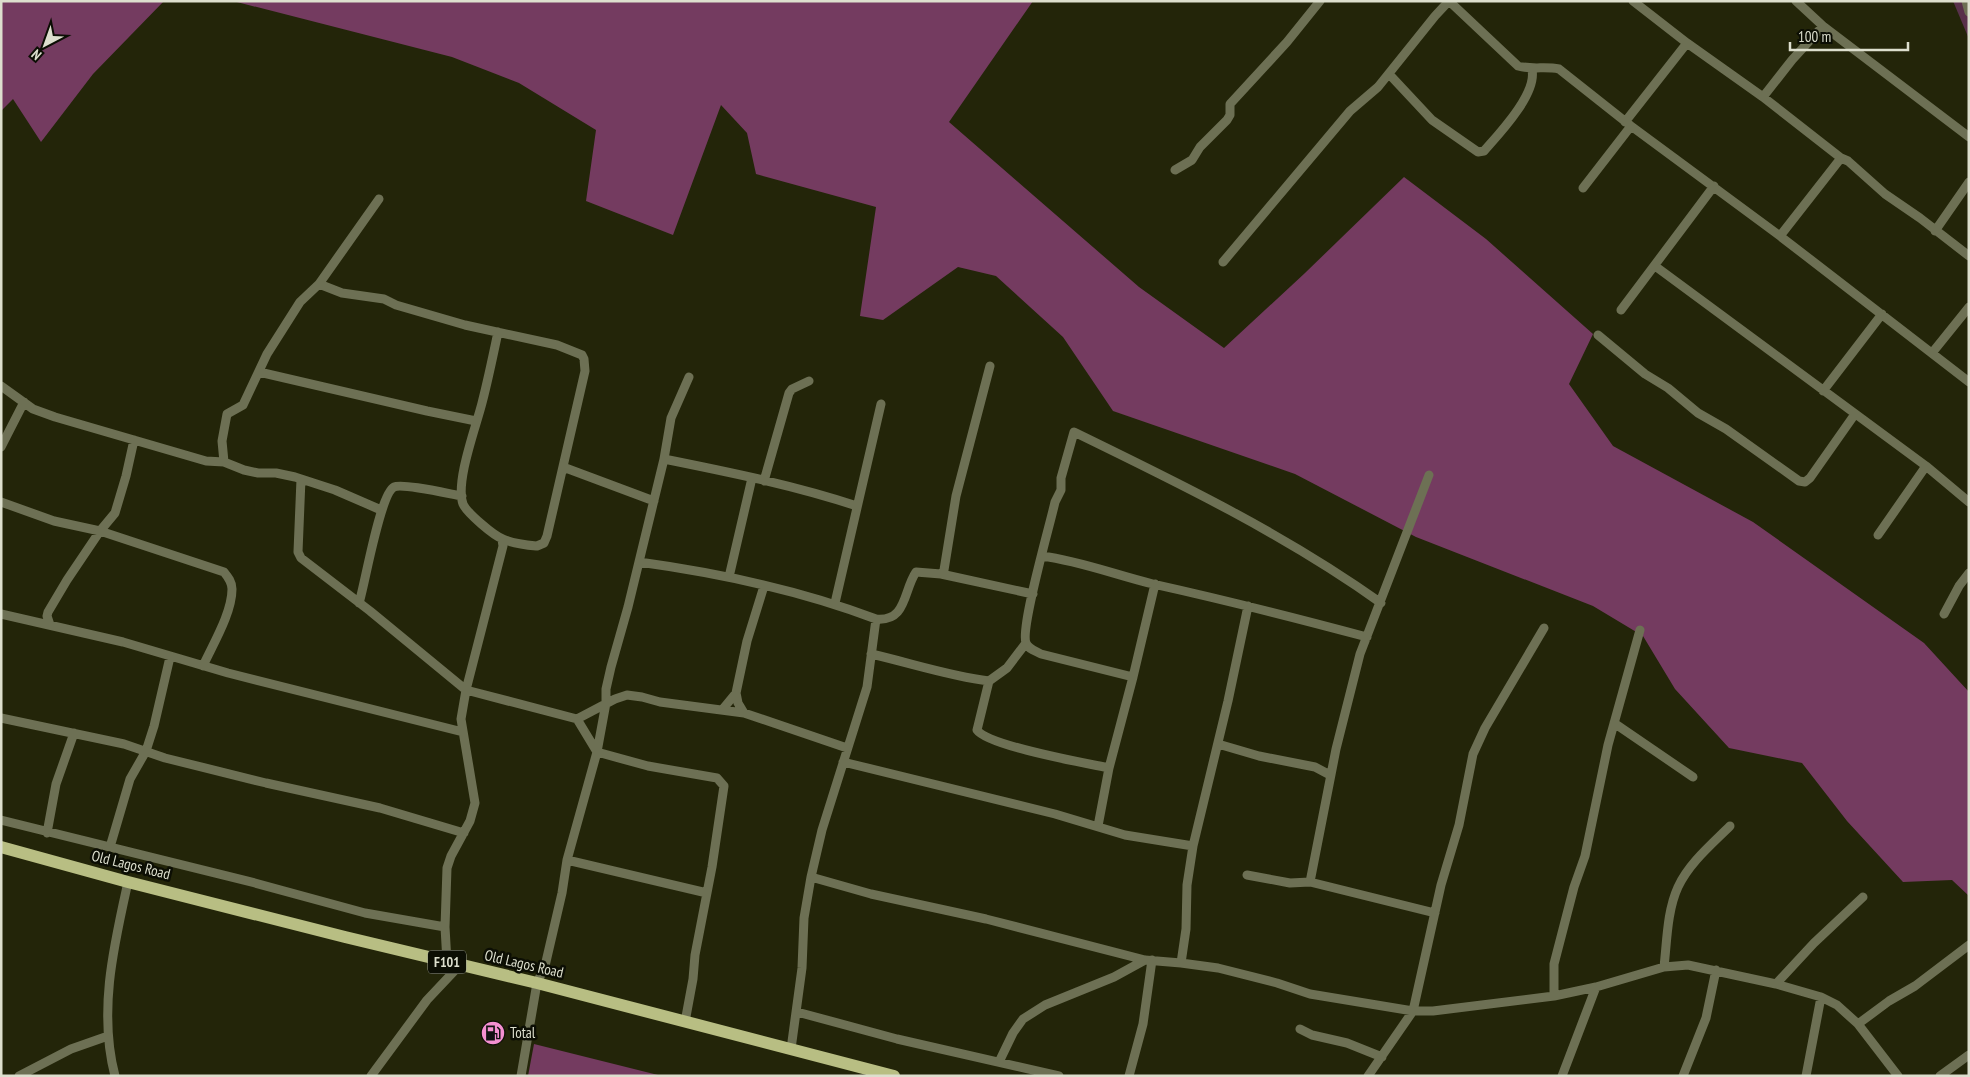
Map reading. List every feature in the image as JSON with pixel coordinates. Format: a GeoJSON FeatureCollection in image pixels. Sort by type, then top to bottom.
{"type":"FeatureCollection","features":[{"type":"Feature","properties":{"kind":"main road","name":"Old Lagos Road"},"geometry":{"type":"LineString","coordinates":[[1,847],[128,882],[537,983],[894,1076]]}},
{"type":"Feature","properties":{"kind":"street"},"geometry":{"type":"LineString","coordinates":[[1175,170],[1192,160],[1200,147],[1227,120],[1230,115],[1230,104],[1287,42],[1320,1]]}},
{"type":"Feature","properties":{"kind":"street"},"geometry":{"type":"LineString","coordinates":[[1223,262],[1350,111],[1378,87],[1449,1],[1518,66],[1532,70],[1559,69],[1628,124],[1714,186],[1969,382]]}},
{"type":"Feature","properties":{"kind":"street"},"geometry":{"type":"LineString","coordinates":[[1633,1],[1686,43],[1763,97],[1841,158],[1848,161],[1885,194],[1969,256]]}},
{"type":"Feature","properties":{"kind":"street"},"geometry":{"type":"LineString","coordinates":[[1796,1],[1823,26],[1969,137]]}},
{"type":"Feature","properties":{"kind":"street"},"geometry":{"type":"LineString","coordinates":[[1966,1],[1969,12]]}},
{"type":"Feature","properties":{"kind":"street"},"geometry":{"type":"LineString","coordinates":[[1763,97],[1792,60],[1823,26]]}},
{"type":"Feature","properties":{"kind":"street"},"geometry":{"type":"LineString","coordinates":[[1583,188],[1686,43]]}},
{"type":"Feature","properties":{"kind":"street"},"geometry":{"type":"LineString","coordinates":[[1389,74],[1432,120],[1478,152],[1484,151],[1516,113],[1533,79],[1532,70]]}},
{"type":"Feature","properties":{"kind":"street"},"geometry":{"type":"LineString","coordinates":[[1780,236],[1841,158]]}},
{"type":"Feature","properties":{"kind":"street"},"geometry":{"type":"LineString","coordinates":[[1935,231],[1969,182]]}},
{"type":"Feature","properties":{"kind":"street"},"geometry":{"type":"LineString","coordinates":[[1622,310],[1714,186]]}},
{"type":"Feature","properties":{"kind":"street"},"geometry":{"type":"LineString","coordinates":[[224,462],[222,441],[227,414],[243,406],[267,354],[300,302],[319,284],[380,199]]}},
{"type":"Feature","properties":{"kind":"street"},"geometry":{"type":"LineString","coordinates":[[1655,266],[1926,466],[1969,502]]}},
{"type":"Feature","properties":{"kind":"street"},"geometry":{"type":"LineString","coordinates":[[319,284],[342,293],[384,300],[465,325],[498,332],[557,345],[582,355],[585,371],[547,536],[544,543],[537,546],[502,539],[467,511],[463,504],[462,484],[498,332]]}},
{"type":"Feature","properties":{"kind":"street"},"geometry":{"type":"LineString","coordinates":[[1932,353],[1969,307]]}},
{"type":"Feature","properties":{"kind":"street"},"geometry":{"type":"LineString","coordinates":[[1823,391],[1882,314]]}},
{"type":"Feature","properties":{"kind":"street"},"geometry":{"type":"LineString","coordinates":[[1598,336],[1645,374],[1668,388],[1698,414],[1726,429],[1800,481],[1805,482],[1810,478],[1855,414]]}},
{"type":"Feature","properties":{"kind":"street"},"geometry":{"type":"LineString","coordinates":[[941,574],[944,570],[956,496],[990,366]]}},
{"type":"Feature","properties":{"kind":"street"},"geometry":{"type":"LineString","coordinates":[[259,372],[476,421]]}},
{"type":"Feature","properties":{"kind":"street"},"geometry":{"type":"LineString","coordinates":[[521,1076],[537,983],[545,966],[567,860],[597,752],[610,667],[622,633],[664,459],[671,418],[689,377]]}},
{"type":"Feature","properties":{"kind":"street"},"geometry":{"type":"LineString","coordinates":[[764,480],[789,393],[792,389],[809,381]]}},
{"type":"Feature","properties":{"kind":"street"},"geometry":{"type":"LineString","coordinates":[[1,386],[33,409],[54,417],[206,461],[224,462],[244,470],[301,479],[335,490],[381,510]]}},
{"type":"Feature","properties":{"kind":"street"},"geometry":{"type":"LineString","coordinates":[[1,447],[24,402]]}},
{"type":"Feature","properties":{"kind":"street"},"geometry":{"type":"LineString","coordinates":[[835,604],[881,404]]}},
{"type":"Feature","properties":{"kind":"street"},"geometry":{"type":"LineString","coordinates":[[1133,677],[1041,654],[1031,649],[1026,643],[1025,629],[1054,502],[1061,490],[1061,478],[1074,432],[1212,500],[1312,557],[1381,603]]}},
{"type":"Feature","properties":{"kind":"street"},"geometry":{"type":"LineString","coordinates":[[50,625],[47,616],[48,612],[100,531],[115,513],[134,440]]}},
{"type":"Feature","properties":{"kind":"street"},"geometry":{"type":"LineString","coordinates":[[664,459],[764,480],[829,496],[857,506]]}},
{"type":"Feature","properties":{"kind":"street"},"geometry":{"type":"LineString","coordinates":[[1878,535],[1926,466]]}},
{"type":"Feature","properties":{"kind":"street"},"geometry":{"type":"LineString","coordinates":[[563,467],[654,501]]}},
{"type":"Feature","properties":{"kind":"street"},"geometry":{"type":"LineString","coordinates":[[1310,882],[1321,832],[1330,775],[1360,654],[1429,475]]}},
{"type":"Feature","properties":{"kind":"street"},"geometry":{"type":"LineString","coordinates":[[729,577],[752,478]]}},
{"type":"Feature","properties":{"kind":"street"},"geometry":{"type":"LineString","coordinates":[[301,479],[298,552],[300,558],[466,690],[577,719],[606,703],[627,695],[642,697],[660,702],[744,714],[846,748]]}},
{"type":"Feature","properties":{"kind":"street"},"geometry":{"type":"LineString","coordinates":[[359,603],[381,510],[390,490],[395,486],[462,496]]}},
{"type":"Feature","properties":{"kind":"street"},"geometry":{"type":"LineString","coordinates":[[1,502],[54,521],[100,531],[224,572],[230,579],[232,589],[227,613],[203,666]]}},
{"type":"Feature","properties":{"kind":"street"},"geometry":{"type":"LineString","coordinates":[[447,962],[447,868],[476,803],[461,719],[466,690],[503,546],[502,539]]}},
{"type":"Feature","properties":{"kind":"street"},"geometry":{"type":"LineString","coordinates":[[1042,556],[1070,560],[1155,584],[1367,637]]}},
{"type":"Feature","properties":{"kind":"street"},"geometry":{"type":"LineString","coordinates":[[639,562],[729,577],[835,604],[883,620],[896,615],[916,572],[941,574],[1033,594]]}},
{"type":"Feature","properties":{"kind":"street"},"geometry":{"type":"LineString","coordinates":[[1944,614],[1959,586],[1969,573]]}},
{"type":"Feature","properties":{"kind":"street"},"geometry":{"type":"LineString","coordinates":[[1098,826],[1109,768],[1155,584]]}},
{"type":"Feature","properties":{"kind":"street"},"geometry":{"type":"LineString","coordinates":[[744,714],[738,703],[736,693],[747,640],[764,586]]}},
{"type":"Feature","properties":{"kind":"street"},"geometry":{"type":"LineString","coordinates":[[1181,963],[1186,930],[1186,885],[1193,846],[1218,744],[1248,606]]}},
{"type":"Feature","properties":{"kind":"street"},"geometry":{"type":"LineString","coordinates":[[1,614],[123,642],[203,666],[463,732]]}},
{"type":"Feature","properties":{"kind":"street"},"geometry":{"type":"LineString","coordinates":[[791,1049],[802,968],[804,918],[811,877],[822,830],[846,748],[867,686],[876,619]]}},
{"type":"Feature","properties":{"kind":"street"},"geometry":{"type":"LineString","coordinates":[[1368,1076],[1413,1011],[1435,913],[1459,825],[1474,754],[1485,728],[1544,628]]}},
{"type":"Feature","properties":{"kind":"street"},"geometry":{"type":"LineString","coordinates":[[1554,996],[1554,964],[1574,888],[1585,856],[1614,723],[1640,630]]}},
{"type":"Feature","properties":{"kind":"street"},"geometry":{"type":"LineString","coordinates":[[1026,643],[1007,668],[989,681],[977,730],[980,734],[1003,743],[1109,768]]}},
{"type":"Feature","properties":{"kind":"street"},"geometry":{"type":"LineString","coordinates":[[871,654],[963,678],[989,681]]}},
{"type":"Feature","properties":{"kind":"street"},"geometry":{"type":"LineString","coordinates":[[110,848],[130,778],[146,751],[170,657]]}},
{"type":"Feature","properties":{"kind":"street"},"geometry":{"type":"LineString","coordinates":[[722,710],[736,693]]}},
{"type":"Feature","properties":{"kind":"street"},"geometry":{"type":"LineString","coordinates":[[1,718],[74,733],[266,783],[380,808],[464,833]]}},
{"type":"Feature","properties":{"kind":"street"},"geometry":{"type":"LineString","coordinates":[[577,719],[597,752],[648,766],[717,778],[724,786],[695,955],[694,979],[686,1022]]}},
{"type":"Feature","properties":{"kind":"street"},"geometry":{"type":"LineString","coordinates":[[1614,723],[1693,777]]}},
{"type":"Feature","properties":{"kind":"street"},"geometry":{"type":"LineString","coordinates":[[47,833],[56,784],[74,733]]}},
{"type":"Feature","properties":{"kind":"street"},"geometry":{"type":"LineString","coordinates":[[1218,744],[1259,756],[1315,767],[1330,775]]}},
{"type":"Feature","properties":{"kind":"street"},"geometry":{"type":"LineString","coordinates":[[842,762],[1055,814],[1144,839],[1193,846]]}},
{"type":"Feature","properties":{"kind":"street"},"geometry":{"type":"LineString","coordinates":[[1,820],[47,833],[292,892],[365,914],[446,927]]}},
{"type":"Feature","properties":{"kind":"street"},"geometry":{"type":"LineString","coordinates":[[1664,967],[1671,909],[1678,887],[1689,870],[1730,826]]}},
{"type":"Feature","properties":{"kind":"street"},"geometry":{"type":"LineString","coordinates":[[567,860],[707,893]]}},
{"type":"Feature","properties":{"kind":"street"},"geometry":{"type":"LineString","coordinates":[[1247,875],[1290,883],[1310,882],[1435,913]]}},
{"type":"Feature","properties":{"kind":"street"},"geometry":{"type":"LineString","coordinates":[[811,877],[871,894],[986,919],[1148,960],[1218,968],[1277,983],[1310,994],[1413,1011],[1433,1012],[1554,996],[1596,987],[1664,967],[1688,965],[1716,970],[1821,997],[1837,1005],[1858,1024],[1898,1076]]}},
{"type":"Feature","properties":{"kind":"street"},"geometry":{"type":"LineString","coordinates":[[115,1076],[108,1036],[108,988],[116,936],[128,882]]}},
{"type":"Feature","properties":{"kind":"street"},"geometry":{"type":"LineString","coordinates":[[1776,984],[1814,943],[1863,897]]}},
{"type":"Feature","properties":{"kind":"street"},"geometry":{"type":"LineString","coordinates":[[1858,1024],[1889,1001],[1915,986],[1969,945]]}},
{"type":"Feature","properties":{"kind":"street"},"geometry":{"type":"LineString","coordinates":[[999,1062],[1013,1033],[1023,1019],[1045,1005],[1114,978],[1148,960]]}},
{"type":"Feature","properties":{"kind":"street"},"geometry":{"type":"LineString","coordinates":[[1129,1076],[1143,1024],[1148,960]]}},
{"type":"Feature","properties":{"kind":"street"},"geometry":{"type":"LineString","coordinates":[[371,1076],[428,1000],[460,965]]}},
{"type":"Feature","properties":{"kind":"street"},"geometry":{"type":"LineString","coordinates":[[1683,1076],[1706,1018],[1716,970]]}},
{"type":"Feature","properties":{"kind":"street"},"geometry":{"type":"LineString","coordinates":[[1562,1076],[1596,987]]}},
{"type":"Feature","properties":{"kind":"street"},"geometry":{"type":"LineString","coordinates":[[1806,1076],[1821,997]]}},
{"type":"Feature","properties":{"kind":"street"},"geometry":{"type":"LineString","coordinates":[[796,1012],[897,1039],[1059,1076]]}},
{"type":"Feature","properties":{"kind":"street"},"geometry":{"type":"LineString","coordinates":[[1300,1030],[1312,1035],[1347,1043],[1382,1057]]}},
{"type":"Feature","properties":{"kind":"street"},"geometry":{"type":"LineString","coordinates":[[19,1076],[71,1050],[108,1036]]}},
{"type":"Feature","properties":{"kind":"street"},"geometry":{"type":"LineString","coordinates":[[1940,1076],[1969,1055]]}},
{"type":"Feature","properties":{"kind":"shaded area"},"geometry":{"type":"Polygon","coordinates":[[[1,1],[164,1],[93,74],[41,142],[13,99],[1,111],[1,1]]]}},
{"type":"Feature","properties":{"kind":"shaded area"},"geometry":{"type":"Polygon","coordinates":[[[233,1],[1033,1],[949,122],[1139,287],[1224,348],[1404,177],[1486,239],[1593,334],[1569,384],[1613,446],[1753,522],[1924,643],[1969,692],[1969,896],[1952,880],[1903,882],[1847,821],[1802,763],[1729,748],[1675,689],[1643,636],[1593,606],[1416,537],[1295,474],[1113,411],[1063,337],[996,276],[958,267],[883,320],[860,316],[876,207],[756,174],[747,133],[721,105],[673,235],[586,201],[596,130],[519,83],[452,57],[233,1]]]}},
{"type":"Feature","properties":{"kind":"shaded area"},"geometry":{"type":"Polygon","coordinates":[[[1953,1],[1969,1],[1969,39],[1953,1]]]}},
{"type":"Feature","properties":{"kind":"shaded area"},"geometry":{"type":"Polygon","coordinates":[[[534,1044],[662,1076],[528,1076],[534,1044]]]}},
{"type":"Feature","properties":{"kind":"place","name":"Total"},"geometry":{"type":"Point","coordinates":[493,1033]}}]}
